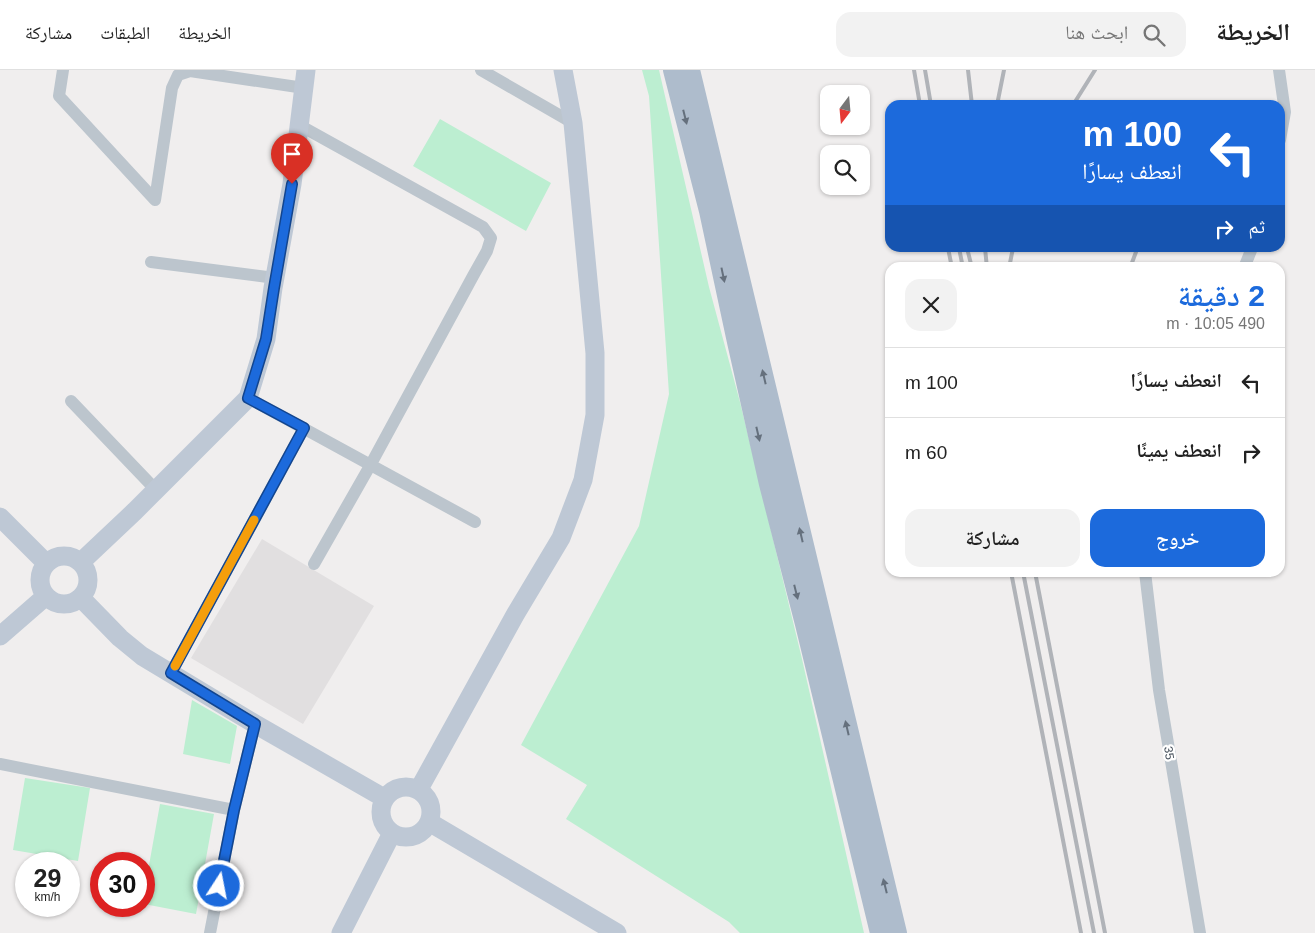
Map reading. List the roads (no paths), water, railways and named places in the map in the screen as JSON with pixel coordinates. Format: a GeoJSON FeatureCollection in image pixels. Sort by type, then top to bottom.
{"type":"FeatureCollection","features":[{"type":"Feature","properties":{"kind":"main road"},"geometry":{"type":"LineString","coordinates":[[673,70],[709,211],[769,484],[880,933]]}},
{"type":"Feature","properties":{"kind":"main road"},"geometry":{"type":"LineString","coordinates":[[690,70],[897,933]]}},
{"type":"Feature","properties":{"kind":"street"},"geometry":{"type":"LineString","coordinates":[[63,70],[58,96],[155,200],[172,88],[178,75],[190,71],[305,79],[292,184],[266,339],[248,398],[81,562]]}},
{"type":"Feature","properties":{"kind":"street"},"geometry":{"type":"LineString","coordinates":[[481,70],[573,123]]}},
{"type":"Feature","properties":{"kind":"street"},"geometry":{"type":"LineString","coordinates":[[419,789],[515,615],[561,538],[583,480],[595,415],[595,353],[573,123],[563,70]]}},
{"type":"Feature","properties":{"kind":"street"},"geometry":{"type":"LineString","coordinates":[[1279,70],[1283,100]]}},
{"type":"Feature","properties":{"kind":"street"},"geometry":{"type":"LineString","coordinates":[[299,125],[483,227],[491,238],[487,251],[371,464],[314,564]]}},
{"type":"Feature","properties":{"kind":"street"},"geometry":{"type":"LineString","coordinates":[[151,262],[275,278]]}},
{"type":"Feature","properties":{"kind":"street"},"geometry":{"type":"LineString","coordinates":[[248,398],[475,522]]}},
{"type":"Feature","properties":{"kind":"street"},"geometry":{"type":"LineString","coordinates":[[71,401],[156,490]]}},
{"type":"Feature","properties":{"kind":"street"},"geometry":{"type":"LineString","coordinates":[[171,673],[304,428]]}},
{"type":"Feature","properties":{"kind":"street"},"geometry":{"type":"LineString","coordinates":[[0,517],[46,563]]}},
{"type":"Feature","properties":{"kind":"street"},"geometry":{"type":"LineString","coordinates":[[61,556],[69,556],[81,562],[88,578],[86,592],[76,601],[65,604],[51,601],[40,585],[41,572],[46,563],[54,557],[61,556]]}},
{"type":"Feature","properties":{"kind":"street","name":"35"},"geometry":{"type":"LineString","coordinates":[[1146,577],[1159,690],[1200,933]]}},
{"type":"Feature","properties":{"kind":"street"},"geometry":{"type":"LineString","coordinates":[[0,636],[46,596]]}},
{"type":"Feature","properties":{"kind":"street"},"geometry":{"type":"LineString","coordinates":[[81,598],[120,638],[142,656],[384,798]]}},
{"type":"Feature","properties":{"kind":"street"},"geometry":{"type":"LineString","coordinates":[[210,933],[234,810],[255,724]]}},
{"type":"Feature","properties":{"kind":"street"},"geometry":{"type":"LineString","coordinates":[[0,764],[234,810]]}},
{"type":"Feature","properties":{"kind":"street"},"geometry":{"type":"LineString","coordinates":[[404,786],[419,789],[429,800],[432,815],[429,822],[424,830],[417,835],[400,837],[392,833],[386,828],[380,813],[384,798],[396,788],[404,786]]}},
{"type":"Feature","properties":{"kind":"street"},"geometry":{"type":"LineString","coordinates":[[429,822],[617,933]]}},
{"type":"Feature","properties":{"kind":"street"},"geometry":{"type":"LineString","coordinates":[[341,933],[392,833]]}},
{"type":"Feature","properties":{"kind":"railway"},"geometry":{"type":"LineString","coordinates":[[914,70],[919,100]]}},
{"type":"Feature","properties":{"kind":"railway"},"geometry":{"type":"LineString","coordinates":[[925,70],[930,100]]}},
{"type":"Feature","properties":{"kind":"railway"},"geometry":{"type":"LineString","coordinates":[[968,70],[971,100]]}},
{"type":"Feature","properties":{"kind":"railway"},"geometry":{"type":"LineString","coordinates":[[998,100],[1004,70]]}},
{"type":"Feature","properties":{"kind":"railway"},"geometry":{"type":"LineString","coordinates":[[1076,100],[1095,70]]}},
{"type":"Feature","properties":{"kind":"railway"},"geometry":{"type":"LineString","coordinates":[[949,252],[951,262]]}},
{"type":"Feature","properties":{"kind":"railway"},"geometry":{"type":"LineString","coordinates":[[960,252],[962,262]]}},
{"type":"Feature","properties":{"kind":"railway"},"geometry":{"type":"LineString","coordinates":[[968,252],[970,262]]}},
{"type":"Feature","properties":{"kind":"railway"},"geometry":{"type":"LineString","coordinates":[[985,252],[986,262]]}},
{"type":"Feature","properties":{"kind":"railway"},"geometry":{"type":"LineString","coordinates":[[1010,262],[1012,252]]}},
{"type":"Feature","properties":{"kind":"railway"},"geometry":{"type":"LineString","coordinates":[[1132,262],[1136,252]]}},
{"type":"Feature","properties":{"kind":"railway"},"geometry":{"type":"LineString","coordinates":[[1012,577],[1081,933]]}},
{"type":"Feature","properties":{"kind":"railway"},"geometry":{"type":"LineString","coordinates":[[1024,577],[1094,933]]}},
{"type":"Feature","properties":{"kind":"railway"},"geometry":{"type":"LineString","coordinates":[[1036,577],[1105,933]]}}]}
